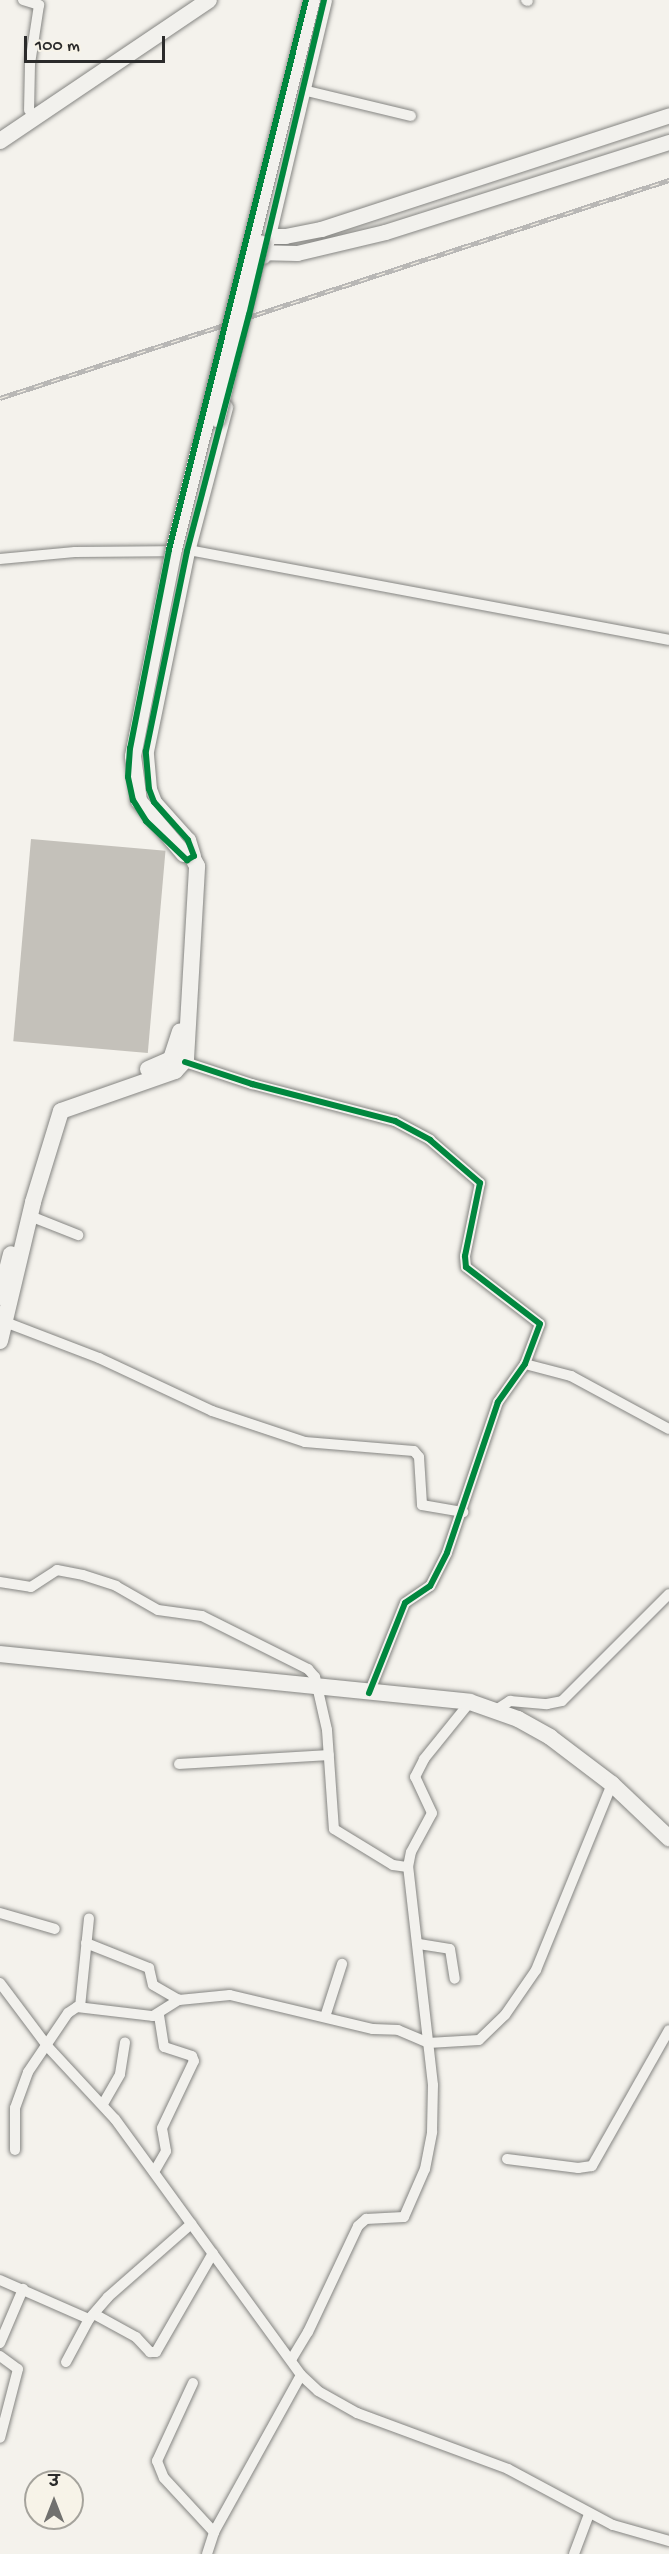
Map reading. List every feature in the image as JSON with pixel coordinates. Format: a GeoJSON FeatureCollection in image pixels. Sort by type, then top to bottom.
{"type":"FeatureCollection","features":[{"type":"Feature","properties":{"kind":"main road"},"geometry":{"type":"LineString","coordinates":[[0,130],[193,0]]}},
{"type":"Feature","properties":{"kind":"main road"},"geometry":{"type":"LineString","coordinates":[[0,141],[209,0]]}},
{"type":"Feature","properties":{"kind":"main road"},"geometry":{"type":"LineString","coordinates":[[0,1297],[38,1141],[54,1106],[167,1062],[177,1048],[190,883],[188,854],[139,801],[133,756],[174,549],[312,0]]}},
{"type":"Feature","properties":{"kind":"main road"},"geometry":{"type":"LineString","coordinates":[[0,1341],[53,1127],[61,1111],[175,1071],[184,1062],[197,866],[152,809],[142,787],[140,758],[182,550],[248,299],[318,0]]}},
{"type":"Feature","properties":{"kind":"main road"},"geometry":{"type":"LineString","coordinates":[[0,1654],[470,1702],[496,1710],[550,1737],[612,1784],[669,1838]]}},
{"type":"Feature","properties":{"kind":"street"},"geometry":{"type":"LineString","coordinates":[[23,0],[41,2],[30,64],[29,110]]}},
{"type":"Feature","properties":{"kind":"street"},"geometry":{"type":"LineString","coordinates":[[188,854],[146,821],[133,800],[128,777],[130,748],[169,550],[306,0]]}},
{"type":"Feature","properties":{"kind":"street"},"geometry":{"type":"LineString","coordinates":[[188,854],[188,840],[154,802],[146,768],[154,711],[187,551],[264,253],[324,0]]}},
{"type":"Feature","properties":{"kind":"street"},"geometry":{"type":"LineString","coordinates":[[303,90],[411,116]]}},
{"type":"Feature","properties":{"kind":"street"},"geometry":{"type":"LineString","coordinates":[[247,234],[267,237],[321,229],[669,115]]}},
{"type":"Feature","properties":{"kind":"street"},"geometry":{"type":"LineString","coordinates":[[243,251],[264,253],[312,251],[385,232],[669,142]]}},
{"type":"Feature","properties":{"kind":"street"},"geometry":{"type":"LineString","coordinates":[[0,560],[75,552],[187,551],[376,582],[669,640]]}},
{"type":"Feature","properties":{"kind":"street"},"geometry":{"type":"LineString","coordinates":[[184,1062],[252,1084],[395,1121],[430,1140],[477,1179],[480,1192],[465,1262],[473,1274],[538,1319],[540,1327],[525,1364],[498,1402],[463,1512],[430,1586],[405,1603],[369,1693]]}},
{"type":"Feature","properties":{"kind":"street"},"geometry":{"type":"LineString","coordinates":[[30,1216],[78,1235]]}},
{"type":"Feature","properties":{"kind":"street"},"geometry":{"type":"LineString","coordinates":[[5,1322],[99,1358],[212,1411],[305,1442],[414,1451],[419,1457],[422,1505],[463,1512]]}},
{"type":"Feature","properties":{"kind":"street"},"geometry":{"type":"LineString","coordinates":[[525,1364],[564,1373],[669,1429]]}},
{"type":"Feature","properties":{"kind":"street"},"geometry":{"type":"LineString","coordinates":[[0,1582],[36,1587],[57,1570],[83,1575],[116,1586],[158,1610],[202,1616],[308,1669],[318,1688],[329,1755],[334,1829],[393,1865],[408,1867]]}},
{"type":"Feature","properties":{"kind":"street"},"geometry":{"type":"LineString","coordinates":[[496,1710],[510,1701],[547,1704],[562,1701],[669,1594]]}},
{"type":"Feature","properties":{"kind":"street"},"geometry":{"type":"LineString","coordinates":[[291,2360],[308,2332],[358,2226],[366,2219],[398,2220],[411,2207],[430,2148],[433,2085],[419,1944],[408,1867],[411,1852],[432,1813],[416,1785],[417,1770],[470,1702]]}},
{"type":"Feature","properties":{"kind":"street"},"geometry":{"type":"LineString","coordinates":[[179,1764],[329,1755]]}},
{"type":"Feature","properties":{"kind":"street"},"geometry":{"type":"LineString","coordinates":[[15,2150],[17,2099],[32,2064],[48,2047],[68,2013],[80,2007],[159,2014],[179,2000],[230,1995],[279,2010],[325,2017],[373,2029],[398,2030],[428,2043],[479,2040],[505,2015],[550,1942],[612,1784]]}},
{"type":"Feature","properties":{"kind":"street"},"geometry":{"type":"LineString","coordinates":[[0,1913],[55,1929]]}},
{"type":"Feature","properties":{"kind":"street"},"geometry":{"type":"LineString","coordinates":[[80,2007],[89,1918]]}},
{"type":"Feature","properties":{"kind":"street"},"geometry":{"type":"LineString","coordinates":[[86,1943],[151,1970],[153,1985],[179,2000]]}},
{"type":"Feature","properties":{"kind":"street"},"geometry":{"type":"LineString","coordinates":[[419,1944],[450,1949],[455,1979]]}},
{"type":"Feature","properties":{"kind":"street"},"geometry":{"type":"LineString","coordinates":[[325,2017],[342,1964]]}},
{"type":"Feature","properties":{"kind":"street"},"geometry":{"type":"LineString","coordinates":[[0,1983],[48,2047],[103,2104],[302,2375],[334,2403],[470,2455],[552,2490],[589,2514],[635,2534],[669,2541]]}},
{"type":"Feature","properties":{"kind":"street"},"geometry":{"type":"LineString","coordinates":[[154,2172],[166,2151],[162,2128],[194,2061],[192,2056],[164,2047],[159,2014]]}},
{"type":"Feature","properties":{"kind":"street"},"geometry":{"type":"LineString","coordinates":[[507,2159],[578,2168],[592,2166],[669,2030]]}},
{"type":"Feature","properties":{"kind":"street"},"geometry":{"type":"LineString","coordinates":[[103,2104],[120,2074],[125,2042]]}},
{"type":"Feature","properties":{"kind":"street"},"geometry":{"type":"LineString","coordinates":[[66,2362],[91,2317],[191,2224]]}},
{"type":"Feature","properties":{"kind":"street"},"geometry":{"type":"LineString","coordinates":[[0,2280],[136,2337],[150,2352],[156,2352],[213,2253]]}},
{"type":"Feature","properties":{"kind":"street"},"geometry":{"type":"LineString","coordinates":[[0,2343],[1,2330],[23,2289]]}},
{"type":"Feature","properties":{"kind":"street"},"geometry":{"type":"LineString","coordinates":[[0,2356],[18,2370],[0,2438]]}},
{"type":"Feature","properties":{"kind":"street"},"geometry":{"type":"LineString","coordinates":[[207,2554],[214,2532],[302,2375]]}},
{"type":"Feature","properties":{"kind":"street"},"geometry":{"type":"LineString","coordinates":[[193,2384],[157,2461],[164,2478],[214,2532]]}},
{"type":"Feature","properties":{"kind":"street"},"geometry":{"type":"LineString","coordinates":[[574,2554],[589,2514]]}},
{"type":"Feature","properties":{"kind":"shaded area"},"geometry":{"type":"Polygon","coordinates":[[[31,839],[165,851],[148,1053],[13,1041],[31,839]]]}},
{"type":"Feature","properties":{"kind":"railway"},"geometry":{"type":"LineString","coordinates":[[0,398],[669,180]]}},
{"type":"Feature","properties":{"kind":"cycle path"},"geometry":{"type":"LineString","coordinates":[[306,0],[169,550],[130,748],[128,777],[133,800],[146,821],[187,860],[194,856],[188,840],[154,802],[149,789],[146,751],[187,551],[249,315],[324,0]]}},
{"type":"Feature","properties":{"kind":"cycle path"},"geometry":{"type":"LineString","coordinates":[[185,1062],[252,1084],[395,1121],[430,1140],[480,1183],[465,1256],[466,1267],[540,1324],[525,1364],[498,1402],[447,1553],[430,1586],[405,1603],[369,1693]]}}]}
